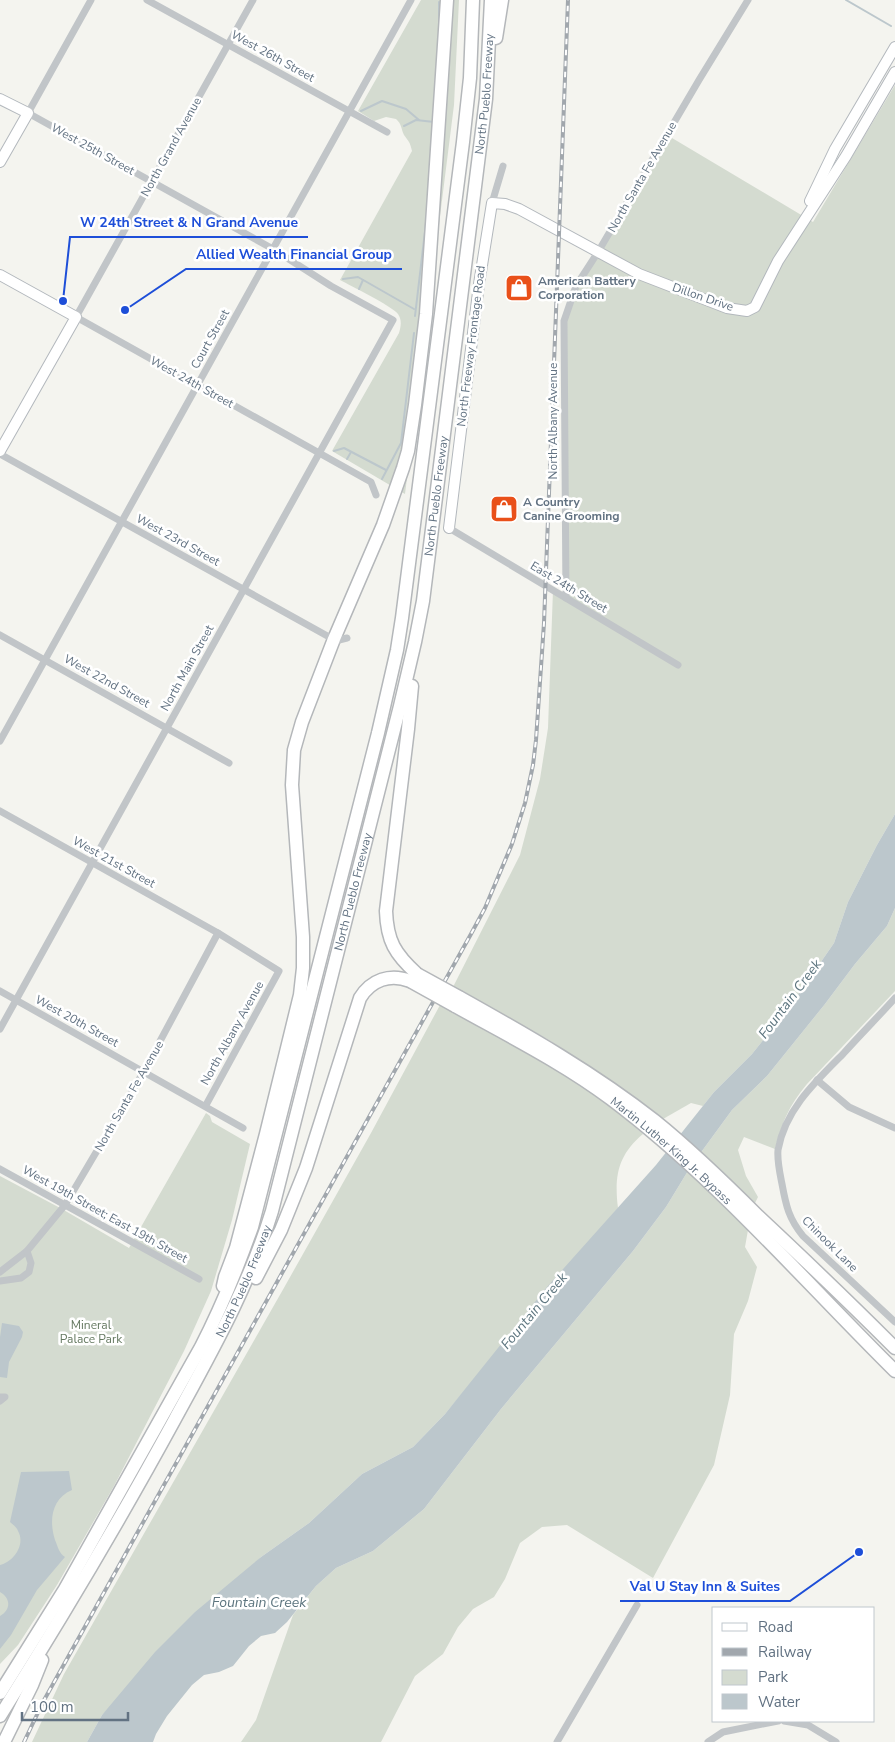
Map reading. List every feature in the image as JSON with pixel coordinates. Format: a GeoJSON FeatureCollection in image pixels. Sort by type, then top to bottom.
{"type":"FeatureCollection","features":[{"type":"Feature","properties":{"kind":"highway"},"geometry":{"type":"LineString","coordinates":[[220,1309],[225,1277],[236,1248],[300,995],[303,968],[303,937],[292,785],[294,750],[302,722],[334,639],[383,525],[408,450],[426,314],[447,0]]}},
{"type":"Feature","properties":{"kind":"highway","name":"North Pueblo Freeway"},"geometry":{"type":"LineString","coordinates":[[0,1693],[65,1589],[173,1399],[220,1309],[249,1236],[378,733],[397,650],[410,566],[463,142],[470,78],[474,0]]}},
{"type":"Feature","properties":{"kind":"highway","name":"North Pueblo Freeway"},"geometry":{"type":"LineString","coordinates":[[0,1716],[51,1636],[158,1451],[226,1327],[251,1272],[272,1211],[415,642],[423,601],[486,99],[491,0]]}},
{"type":"Feature","properties":{"kind":"highway"},"geometry":{"type":"LineString","coordinates":[[486,99],[502,0]]}},
{"type":"Feature","properties":{"kind":"highway","name":"Martin Luther King Jr. Bypass"},"geometry":{"type":"LineString","coordinates":[[415,642],[408,729],[386,911],[386,924],[392,945],[406,964],[413,978],[457,1002],[535,1051],[612,1094],[667,1144],[708,1174],[895,1348]]}},
{"type":"Feature","properties":{"kind":"highway"},"geometry":{"type":"LineString","coordinates":[[226,1327],[268,1256],[292,1204],[306,1168],[360,998],[369,986],[381,979],[413,978]]}},
{"type":"Feature","properties":{"kind":"highway","name":"Martin Luther King Jr. Bypass"},"geometry":{"type":"LineString","coordinates":[[708,1174],[895,1371]]}},
{"type":"Feature","properties":{"kind":"highway"},"geometry":{"type":"LineString","coordinates":[[4,1742],[32,1685],[51,1636]]}},
{"type":"Feature","properties":{"kind":"highway"},"geometry":{"type":"LineString","coordinates":[[0,1682],[19,1662]]}},
{"type":"Feature","properties":{"kind":"street"},"geometry":{"type":"LineString","coordinates":[[0,162],[91,0]]}},
{"type":"Feature","properties":{"kind":"street","name":"West 26th Street"},"geometry":{"type":"LineString","coordinates":[[147,0],[387,132]]}},
{"type":"Feature","properties":{"kind":"street","name":"North Grand Avenue"},"geometry":{"type":"LineString","coordinates":[[0,452],[253,0]]}},
{"type":"Feature","properties":{"kind":"street","name":"Court Street"},"geometry":{"type":"LineString","coordinates":[[0,740],[411,0]]}},
{"type":"Feature","properties":{"kind":"street","name":"North Santa Fe Avenue"},"geometry":{"type":"LineString","coordinates":[[598,252],[695,86],[748,0]]}},
{"type":"Feature","properties":{"kind":"street","name":"Dillon Drive"},"geometry":{"type":"LineString","coordinates":[[798,230],[831,156],[895,47]]}},
{"type":"Feature","properties":{"kind":"street","name":"Dillon Drive"},"geometry":{"type":"LineString","coordinates":[[598,252],[646,277],[727,308],[747,311],[755,308],[778,261],[846,156],[895,72]]}},
{"type":"Feature","properties":{"kind":"street","name":"West 25th Street"},"geometry":{"type":"LineString","coordinates":[[0,99],[273,249],[331,286],[394,320]]}},
{"type":"Feature","properties":{"kind":"street","name":"North Freeway Frontage Road"},"geometry":{"type":"LineString","coordinates":[[449,528],[478,284],[492,203],[503,166]]}},
{"type":"Feature","properties":{"kind":"street"},"geometry":{"type":"LineString","coordinates":[[492,203],[505,204],[519,209],[598,252]]}},
{"type":"Feature","properties":{"kind":"street","name":"North Albany Avenue"},"geometry":{"type":"LineString","coordinates":[[566,598],[564,321],[576,286],[598,252]]}},
{"type":"Feature","properties":{"kind":"street","name":"West 24th Street"},"geometry":{"type":"LineString","coordinates":[[0,275],[371,482],[376,495]]}},
{"type":"Feature","properties":{"kind":"street","name":"North Main Street"},"geometry":{"type":"LineString","coordinates":[[0,1029],[91,862],[394,320]]}},
{"type":"Feature","properties":{"kind":"street","name":"West 23rd Street"},"geometry":{"type":"LineString","coordinates":[[0,452],[334,639]]}},
{"type":"Feature","properties":{"kind":"street","name":"East 24th Street"},"geometry":{"type":"LineString","coordinates":[[449,528],[678,665]]}},
{"type":"Feature","properties":{"kind":"street","name":"West 22nd Street"},"geometry":{"type":"LineString","coordinates":[[0,635],[229,762]]}},
{"type":"Feature","properties":{"kind":"street"},"geometry":{"type":"LineString","coordinates":[[334,639],[347,638]]}},
{"type":"Feature","properties":{"kind":"street","name":"West 21st Street"},"geometry":{"type":"LineString","coordinates":[[0,811],[218,932],[279,971]]}},
{"type":"Feature","properties":{"kind":"street","name":"North Santa Fe Avenue"},"geometry":{"type":"LineString","coordinates":[[0,1272],[27,1251],[64,1207],[144,1071],[218,932]]}},
{"type":"Feature","properties":{"kind":"street","name":"North Albany Avenue"},"geometry":{"type":"LineString","coordinates":[[206,1105],[279,971]]}},
{"type":"Feature","properties":{"kind":"street","name":"West 20th Street"},"geometry":{"type":"LineString","coordinates":[[0,991],[206,1105],[243,1128]]}},
{"type":"Feature","properties":{"kind":"street","name":"Chinook Lane"},"geometry":{"type":"LineString","coordinates":[[895,998],[798,1102],[787,1124],[778,1151],[779,1170],[786,1206],[792,1222],[803,1236],[895,1322]]}},
{"type":"Feature","properties":{"kind":"street"},"geometry":{"type":"LineString","coordinates":[[817,1080],[849,1107],[895,1128]]}},
{"type":"Feature","properties":{"kind":"street","name":"West 19th Street; East 19th Street"},"geometry":{"type":"LineString","coordinates":[[0,1169],[64,1207],[200,1279]]}},
{"type":"Feature","properties":{"kind":"street"},"geometry":{"type":"LineString","coordinates":[[0,1281],[21,1278],[30,1272],[31,1264],[27,1251]]}},
{"type":"Feature","properties":{"kind":"street"},"geometry":{"type":"LineString","coordinates":[[0,1397],[5,1398],[0,1402]]}},
{"type":"Feature","properties":{"kind":"street"},"geometry":{"type":"LineString","coordinates":[[557,1742],[637,1605]]}},
{"type":"Feature","properties":{"kind":"street"},"geometry":{"type":"LineString","coordinates":[[708,1742],[723,1732],[773,1722]]}},
{"type":"Feature","properties":{"kind":"street"},"geometry":{"type":"LineString","coordinates":[[789,1722],[808,1726],[836,1742]]}},
{"type":"Feature","properties":{"kind":"green space"},"geometry":{"type":"Polygon","coordinates":[[[421,0],[459,0],[454,105],[405,494],[332,451],[399,333],[401,323],[398,314],[394,310],[340,280],[412,151],[396,119],[386,117],[374,121],[358,111],[421,0]]]}},
{"type":"Feature","properties":{"kind":"green space"},"geometry":{"type":"Polygon","coordinates":[[[895,85],[895,814],[848,902],[834,943],[789,1008],[752,1054],[714,1092],[703,1106],[691,1103],[663,1119],[617,1085],[549,1040],[453,987],[520,855],[540,779],[548,728],[553,590],[566,598],[564,321],[576,286],[667,135],[813,222],[895,85]]]}},
{"type":"Feature","properties":{"kind":"green space"},"geometry":{"type":"Polygon","coordinates":[[[895,908],[895,991],[800,1092],[787,1115],[775,1149],[744,1137],[738,1150],[746,1176],[758,1197],[755,1203],[714,1166],[701,1183],[748,1230],[745,1247],[757,1267],[748,1301],[734,1334],[730,1395],[714,1465],[653,1578],[567,1525],[542,1527],[520,1543],[505,1579],[494,1597],[473,1609],[458,1627],[443,1654],[415,1676],[381,1742],[241,1742],[256,1720],[293,1615],[316,1586],[336,1568],[373,1551],[424,1509],[501,1409],[633,1251],[666,1207],[691,1166],[732,1110],[767,1076],[887,926],[895,908]]]}},
{"type":"Feature","properties":{"kind":"green space"},"geometry":{"type":"Polygon","coordinates":[[[440,1005],[543,1062],[607,1103],[643,1134],[623,1158],[617,1186],[618,1208],[445,1414],[413,1447],[362,1474],[309,1523],[261,1557],[102,1715],[87,1742],[32,1742],[64,1674],[371,1133],[440,1005]]]}},
{"type":"Feature","properties":{"kind":"green space","name":"Mineral Palace Park"},"geometry":{"type":"Polygon","coordinates":[[[206,1113],[210,1116],[212,1122],[250,1144],[232,1220],[211,1291],[184,1351],[114,1486],[57,1585],[18,1645],[0,1664],[0,1176],[129,1248],[206,1113]]]}},
{"type":"Feature","properties":{"kind":"water","name":"Fountain Creek"},"geometry":{"type":"Polygon","coordinates":[[[895,814],[895,908],[887,926],[767,1076],[732,1110],[691,1166],[666,1207],[633,1251],[501,1409],[424,1509],[373,1551],[336,1568],[316,1586],[287,1622],[275,1633],[261,1636],[249,1646],[233,1666],[219,1672],[204,1675],[192,1685],[167,1716],[153,1742],[87,1742],[102,1715],[155,1652],[195,1612],[261,1557],[309,1523],[362,1474],[413,1447],[445,1414],[547,1287],[656,1165],[714,1092],[752,1054],[789,1008],[834,943],[848,902],[895,814]]]}},
{"type":"Feature","properties":{"kind":"water"},"geometry":{"type":"Polygon","coordinates":[[[2,1323],[19,1326],[23,1332],[9,1362],[7,1378],[0,1377],[2,1323]]]}},
{"type":"Feature","properties":{"kind":"water"},"geometry":{"type":"Polygon","coordinates":[[[69,1471],[72,1490],[60,1499],[53,1511],[52,1518],[55,1540],[60,1552],[65,1557],[37,1590],[11,1635],[0,1649],[0,1616],[6,1611],[8,1601],[0,1592],[0,1565],[14,1557],[19,1547],[20,1536],[17,1528],[10,1522],[21,1472],[69,1471]]]}},
{"type":"Feature","properties":{"kind":"waterway"},"geometry":{"type":"LineString","coordinates":[[846,0],[891,26]]}},
{"type":"Feature","properties":{"kind":"waterway"},"geometry":{"type":"LineString","coordinates":[[439,2],[439,24]]}},
{"type":"Feature","properties":{"kind":"waterway"},"geometry":{"type":"LineString","coordinates":[[361,111],[382,101],[406,109],[419,120]]}},
{"type":"Feature","properties":{"kind":"waterway"},"geometry":{"type":"LineString","coordinates":[[404,126],[416,120],[434,122]]}},
{"type":"Feature","properties":{"kind":"waterway"},"geometry":{"type":"LineString","coordinates":[[415,316],[426,223]]}},
{"type":"Feature","properties":{"kind":"waterway"},"geometry":{"type":"LineString","coordinates":[[343,279],[358,277],[414,309]]}},
{"type":"Feature","properties":{"kind":"waterway"},"geometry":{"type":"LineString","coordinates":[[359,289],[363,280]]}},
{"type":"Feature","properties":{"kind":"waterway"},"geometry":{"type":"LineString","coordinates":[[382,479],[401,443],[414,333]]}},
{"type":"Feature","properties":{"kind":"waterway"},"geometry":{"type":"LineString","coordinates":[[334,451],[344,448],[386,470]]}},
{"type":"Feature","properties":{"kind":"waterway"},"geometry":{"type":"LineString","coordinates":[[347,459],[351,452]]}},
{"type":"Feature","properties":{"kind":"railway"},"geometry":{"type":"LineString","coordinates":[[24,1742],[43,1702],[485,908],[512,844],[525,803],[536,740],[544,623],[568,0]]}},
{"type":"Feature","properties":{"kind":"place","name":"American Battery Corporation"},"geometry":{"type":"Point","coordinates":[519,288]}},
{"type":"Feature","properties":{"kind":"place","name":"W 24th Street & N Grand Avenue"},"geometry":{"type":"Point","coordinates":[63,301]}},
{"type":"Feature","properties":{"kind":"place","name":"Allied Wealth Financial Group"},"geometry":{"type":"Point","coordinates":[125,310]}},
{"type":"Feature","properties":{"kind":"place","name":"A Country Canine Grooming"},"geometry":{"type":"Point","coordinates":[504,509]}},
{"type":"Feature","properties":{"kind":"place","name":"Val U Stay Inn & Suites"},"geometry":{"type":"Point","coordinates":[859,1552]}}]}
